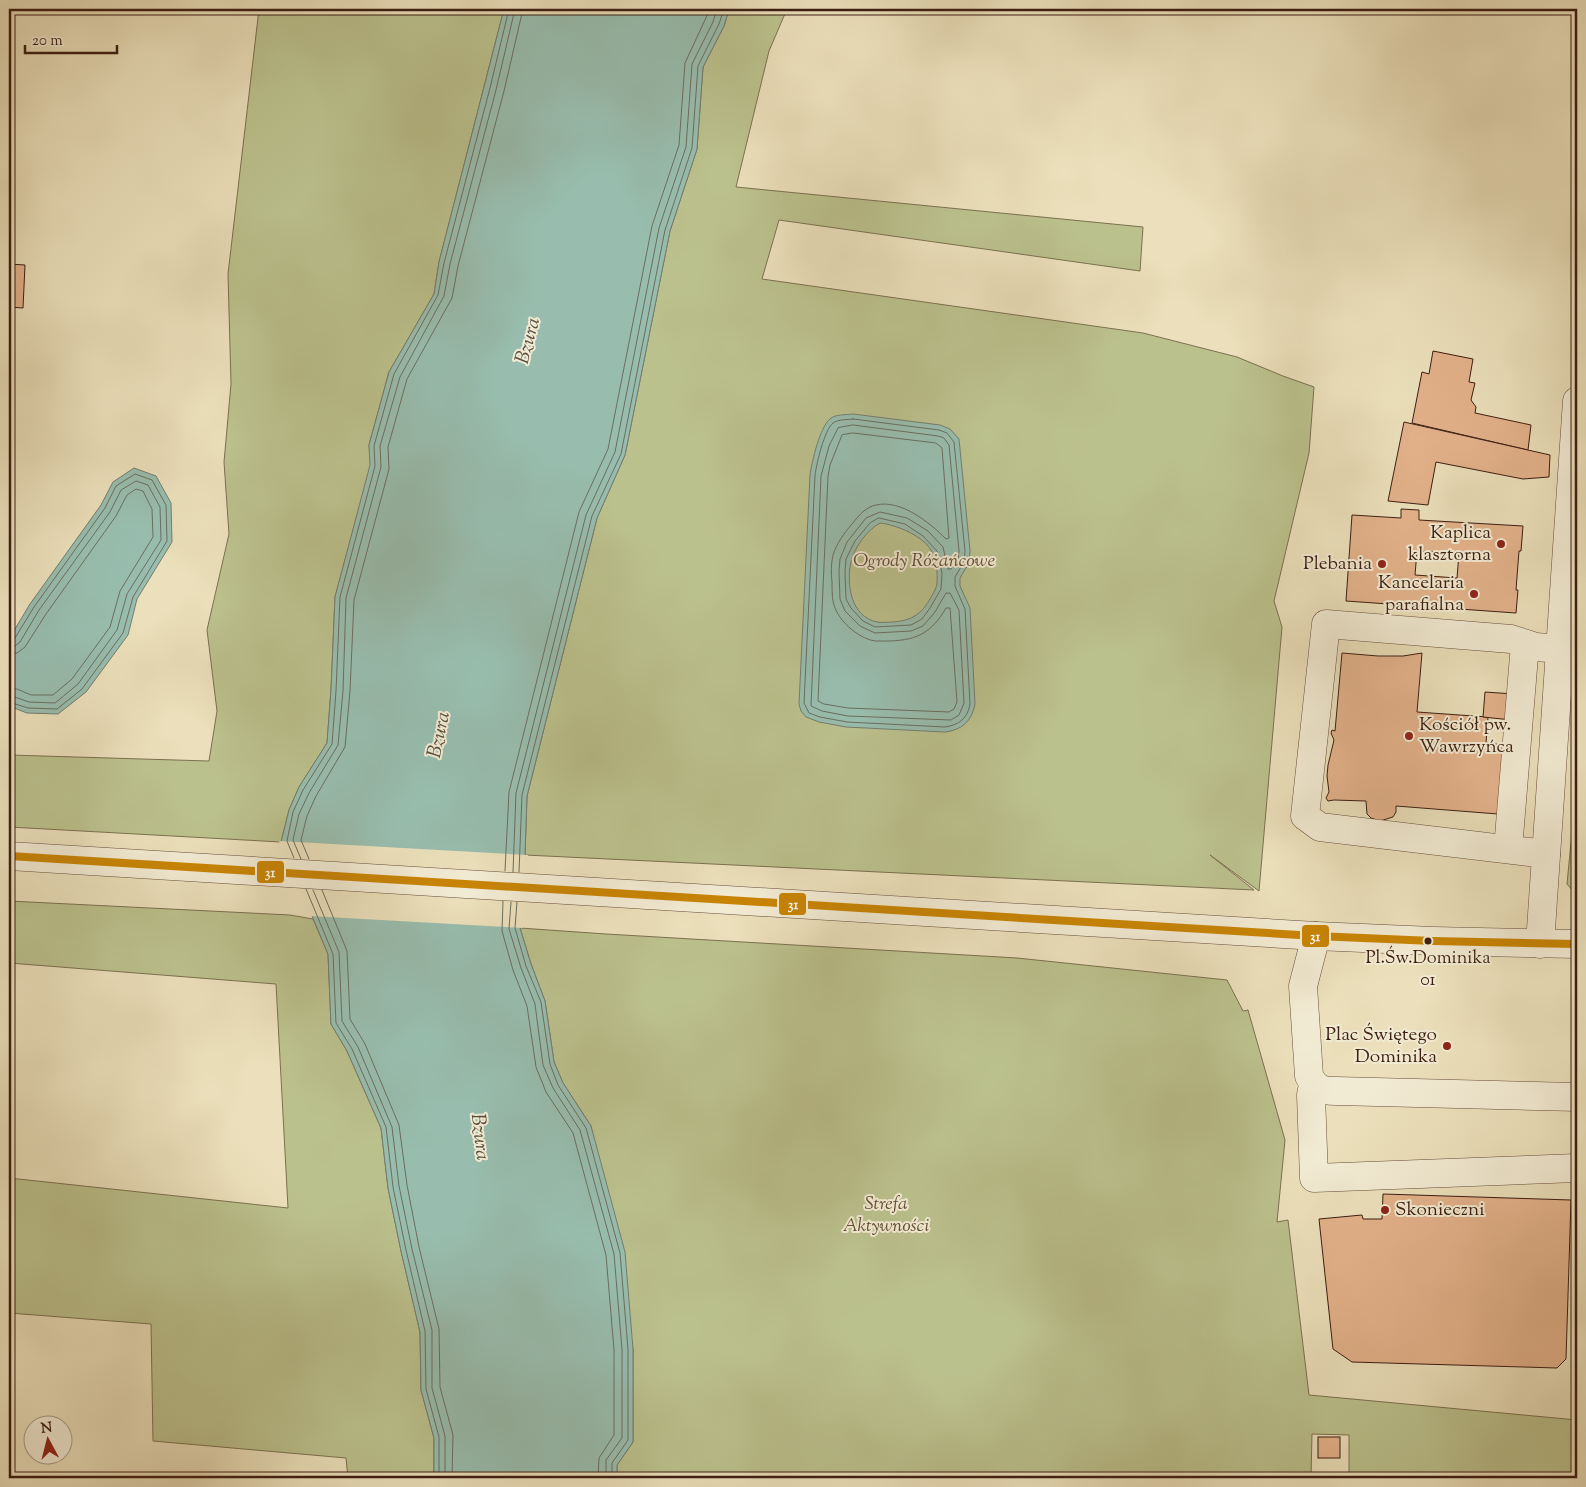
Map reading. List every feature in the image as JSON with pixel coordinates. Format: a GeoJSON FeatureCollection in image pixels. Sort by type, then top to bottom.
{"type":"FeatureCollection","features":[{"type":"Feature","properties":{"kind":"street"},"geometry":{"type":"LineString","coordinates":[[1540,944],[1546,854],[1567,696],[1560,649],[1577,401]]}},
{"type":"Feature","properties":{"kind":"street"},"geometry":{"type":"LineString","coordinates":[[1546,854],[1320,827],[1305,816],[1326,624],[1511,639],[1536,647],[1560,649]]}},
{"type":"Feature","properties":{"kind":"street"},"geometry":{"type":"LineString","coordinates":[[1508,849],[1525,644]]}},
{"type":"Feature","properties":{"kind":"street"},"geometry":{"type":"LineString","coordinates":[[9,856],[1316,936],[1577,944]]}},
{"type":"Feature","properties":{"kind":"street"},"geometry":{"type":"LineString","coordinates":[[1316,936],[1303,986],[1310,1076],[1313,1085],[1314,1178],[1577,1168]]}},
{"type":"Feature","properties":{"kind":"street"},"geometry":{"type":"LineString","coordinates":[[1313,1085],[1327,1091],[1577,1097]]}},
{"type":"Feature","properties":{"kind":"green space"},"geometry":{"type":"Polygon","coordinates":[[[259,9],[504,9],[439,262],[434,294],[389,372],[369,445],[371,465],[335,597],[327,743],[299,787],[289,810],[281,842],[9,827],[9,755],[209,761],[217,711],[207,630],[229,534],[224,462],[231,384],[228,274],[259,9]]]}},
{"type":"Feature","properties":{"kind":"green space","name":"Ogrody Różańcowe"},"geometry":{"type":"Polygon","coordinates":[[[729,9],[787,9],[769,51],[736,187],[1143,227],[1140,271],[779,220],[762,279],[1143,333],[1237,357],[1314,387],[1309,453],[1274,601],[1282,627],[1259,891],[1210,855],[1254,890],[525,855],[527,796],[597,518],[625,455],[670,231],[697,149],[703,67],[724,26],[729,9]]]}},
{"type":"Feature","properties":{"kind":"green space"},"geometry":{"type":"Polygon","coordinates":[[[1577,810],[1577,890],[1573,891],[1567,884],[1574,811],[1577,810]]]}},
{"type":"Feature","properties":{"kind":"green space"},"geometry":{"type":"Polygon","coordinates":[[[9,901],[290,915],[313,919],[328,954],[331,1024],[347,1051],[381,1128],[388,1188],[420,1332],[421,1390],[434,1438],[434,1478],[348,1478],[346,1458],[153,1441],[151,1324],[9,1313],[9,1178],[288,1208],[276,984],[9,963],[9,901]]]}},
{"type":"Feature","properties":{"kind":"green space","name":"Strefa Aktywności"},"geometry":{"type":"Polygon","coordinates":[[[520,928],[1017,958],[1227,980],[1243,1011],[1248,1010],[1285,1140],[1277,1222],[1288,1220],[1309,1395],[1577,1420],[1577,1478],[1349,1478],[1349,1435],[1312,1434],[1311,1477],[1316,1478],[617,1478],[617,1465],[633,1442],[633,1349],[591,1126],[563,1083],[554,1062],[545,1001],[520,928]]]}},
{"type":"Feature","properties":{"kind":"water","name":"Bzura"},"geometry":{"type":"Polygon","coordinates":[[[504,9],[729,9],[724,26],[703,67],[697,149],[670,231],[625,455],[597,518],[527,796],[520,928],[545,1001],[554,1062],[563,1083],[591,1126],[625,1252],[633,1349],[633,1442],[617,1465],[617,1478],[434,1478],[434,1438],[421,1390],[420,1332],[388,1188],[381,1128],[347,1051],[331,1024],[328,954],[281,842],[289,810],[299,787],[327,743],[335,597],[370,465],[369,445],[389,372],[434,294],[439,262],[504,9]]]}},
{"type":"Feature","properties":{"kind":"water"},"geometry":{"type":"Polygon","coordinates":[[[853,414],[940,425],[950,429],[959,439],[970,551],[969,563],[960,578],[960,586],[970,608],[975,704],[969,720],[961,727],[951,731],[846,727],[819,722],[806,717],[801,711],[799,704],[810,475],[817,445],[826,423],[835,416],[853,414]],[[880,523],[875,526],[862,540],[851,562],[849,580],[852,598],[861,614],[868,619],[879,622],[901,621],[914,617],[927,604],[937,583],[935,561],[928,546],[917,536],[880,523]]]}},
{"type":"Feature","properties":{"kind":"water"},"geometry":{"type":"Polygon","coordinates":[[[134,468],[156,476],[171,503],[172,542],[137,599],[128,635],[86,692],[58,714],[27,713],[9,706],[9,639],[30,604],[101,505],[113,482],[134,468]]]}},
{"type":"Feature","properties":{"kind":"pier"},"geometry":{"type":"Polygon","coordinates":[[[279,841],[528,855],[523,928],[310,916],[279,841]]]}},
{"type":"Feature","properties":{"kind":"building"},"geometry":{"type":"Polygon","coordinates":[[[9,264],[25,265],[23,308],[9,307],[9,264]]]}},
{"type":"Feature","properties":{"kind":"building"},"geometry":{"type":"Polygon","coordinates":[[[1433,351],[1473,359],[1469,382],[1475,383],[1471,400],[1476,407],[1475,413],[1531,425],[1528,450],[1412,423],[1422,372],[1429,374],[1433,351]]]}},
{"type":"Feature","properties":{"kind":"building"},"geometry":{"type":"Polygon","coordinates":[[[1404,422],[1550,455],[1549,477],[1523,479],[1436,462],[1428,505],[1388,501],[1404,422]]]}},
{"type":"Feature","properties":{"kind":"building","name":"Plebania"},"geometry":{"type":"Polygon","coordinates":[[[1401,509],[1419,510],[1419,520],[1523,526],[1521,551],[1519,551],[1516,613],[1346,601],[1352,515],[1401,518],[1401,509]],[[1417,551],[1415,575],[1457,578],[1459,553],[1417,551]]]}},
{"type":"Feature","properties":{"kind":"building","name":"Kościół pw. Wawrzyńca"},"geometry":{"type":"Polygon","coordinates":[[[1342,653],[1403,656],[1422,653],[1417,712],[1488,717],[1486,743],[1504,745],[1498,814],[1396,806],[1396,812],[1393,817],[1380,821],[1371,818],[1367,814],[1366,801],[1328,801],[1326,798],[1329,792],[1328,765],[1334,740],[1331,733],[1332,730],[1335,731],[1342,653]]]}},
{"type":"Feature","properties":{"kind":"building"},"geometry":{"type":"Polygon","coordinates":[[[1485,692],[1514,694],[1512,720],[1483,717],[1485,692]]]}},
{"type":"Feature","properties":{"kind":"building"},"geometry":{"type":"Polygon","coordinates":[[[1383,1194],[1571,1200],[1566,1359],[1557,1368],[1352,1362],[1333,1349],[1319,1219],[1362,1215],[1363,1219],[1382,1219],[1383,1194]]]}},
{"type":"Feature","properties":{"kind":"building"},"geometry":{"type":"Polygon","coordinates":[[[1318,1437],[1340,1437],[1340,1458],[1318,1458],[1318,1437]]]}},
{"type":"Feature","properties":{"kind":"transit line","name":"31"},"geometry":{"type":"LineString","coordinates":[[9,856],[1316,936],[1577,944]]}},
{"type":"Feature","properties":{"kind":"place","name":"Kaplica klasztorna"},"geometry":{"type":"Point","coordinates":[1501,544]}},
{"type":"Feature","properties":{"kind":"place","name":"Plebania"},"geometry":{"type":"Point","coordinates":[1382,564]}},
{"type":"Feature","properties":{"kind":"place","name":"Kancelaria parafialna"},"geometry":{"type":"Point","coordinates":[1474,594]}},
{"type":"Feature","properties":{"kind":"place","name":"Kościół pw. Wawrzyńca"},"geometry":{"type":"Point","coordinates":[1409,736]}},
{"type":"Feature","properties":{"kind":"place","name":"Pl.Św.Dominika 01"},"geometry":{"type":"Point","coordinates":[1428,941]}},
{"type":"Feature","properties":{"kind":"place","name":"Plac Świętego Dominika"},"geometry":{"type":"Point","coordinates":[1447,1046]}},
{"type":"Feature","properties":{"kind":"place","name":"Skonieczni"},"geometry":{"type":"Point","coordinates":[1385,1210]}}]}
